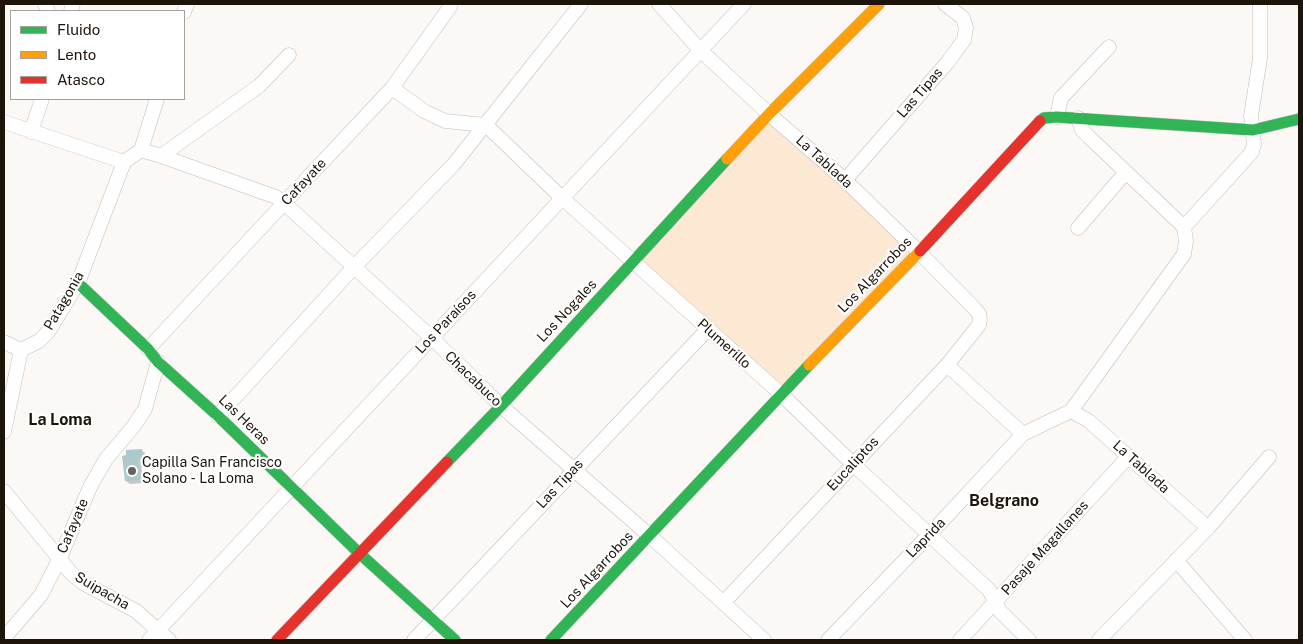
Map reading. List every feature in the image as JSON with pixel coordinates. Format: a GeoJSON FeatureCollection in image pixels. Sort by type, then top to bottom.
{"type":"FeatureCollection","features":[{"type":"Feature","properties":{"kind":"street","name":"La Tablada"},"geometry":{"type":"LineString","coordinates":[[659,4],[700,50],[844,180],[919,252],[979,314],[979,325]]}},
{"type":"Feature","properties":{"kind":"street","name":"Los Paraísos"},"geometry":{"type":"LineString","coordinates":[[149,640],[432,338],[561,197],[744,4]]}},
{"type":"Feature","properties":{"kind":"street","name":"Los Nogales"},"geometry":{"type":"LineString","coordinates":[[278,640],[501,406],[769,114],[878,4]]}},
{"type":"Feature","properties":{"kind":"street","name":"Las Tipas"},"geometry":{"type":"LineString","coordinates":[[844,180],[964,40],[966,28],[964,18],[945,4]]}},
{"type":"Feature","properties":{"kind":"street"},"geometry":{"type":"LineString","coordinates":[[1184,227],[1252,152],[1254,144],[1251,116],[1260,58],[1260,4]]}},
{"type":"Feature","properties":{"kind":"street","name":"Cafayate"},"geometry":{"type":"LineString","coordinates":[[148,349],[392,88],[450,7]]}},
{"type":"Feature","properties":{"kind":"street"},"geometry":{"type":"LineString","coordinates":[[218,416],[354,267],[454,164],[579,7]]}},
{"type":"Feature","properties":{"kind":"street"},"geometry":{"type":"LineString","coordinates":[[1057,117],[1061,98],[1109,47]]}},
{"type":"Feature","properties":{"kind":"street"},"geometry":{"type":"LineString","coordinates":[[161,156],[259,86],[289,55]]}},
{"type":"Feature","properties":{"kind":"street"},"geometry":{"type":"LineString","coordinates":[[392,88],[424,111],[445,121],[486,125]]}},
{"type":"Feature","properties":{"kind":"street"},"geometry":{"type":"LineString","coordinates":[[31,132],[42,100]]}},
{"type":"Feature","properties":{"kind":"street"},"geometry":{"type":"LineString","coordinates":[[4,122],[124,162],[141,150],[157,100]]}},
{"type":"Feature","properties":{"kind":"street","name":"Los Algarrobos"},"geometry":{"type":"LineString","coordinates":[[552,640],[781,394],[919,252],[1028,132],[1044,118],[1078,118],[1253,130],[1299,119]]}},
{"type":"Feature","properties":{"kind":"street"},"geometry":{"type":"LineString","coordinates":[[947,365],[1023,434],[1071,411],[1184,254],[1186,241],[1184,227],[1082,130],[1078,118]]}},
{"type":"Feature","properties":{"kind":"street","name":"Plumerillo"},"geometry":{"type":"LineString","coordinates":[[486,125],[632,262],[781,394],[853,464],[989,590],[1000,611],[1029,640]]}},
{"type":"Feature","properties":{"kind":"street","name":"Chacabuco"},"geometry":{"type":"LineString","coordinates":[[141,150],[276,196],[432,338],[501,406],[650,536],[764,640]]}},
{"type":"Feature","properties":{"kind":"street","name":"Patagonia"},"geometry":{"type":"LineString","coordinates":[[21,350],[39,341],[48,332],[78,284],[124,162]]}},
{"type":"Feature","properties":{"kind":"street"},"geometry":{"type":"LineString","coordinates":[[1078,228],[1126,172]]}},
{"type":"Feature","properties":{"kind":"street","name":"Las Heras"},"geometry":{"type":"LineString","coordinates":[[78,284],[359,553],[455,640]]}},
{"type":"Feature","properties":{"kind":"street","name":"Eucaliptos"},"geometry":{"type":"LineString","coordinates":[[724,602],[947,365],[979,325]]}},
{"type":"Feature","properties":{"kind":"street","name":"Las Tipas"},"geometry":{"type":"LineString","coordinates":[[414,640],[708,329]]}},
{"type":"Feature","properties":{"kind":"street"},"geometry":{"type":"LineString","coordinates":[[4,342],[21,350],[4,432]]}},
{"type":"Feature","properties":{"kind":"street","name":"Cafayate"},"geometry":{"type":"LineString","coordinates":[[4,638],[41,595],[59,560],[90,485],[106,459],[133,428],[145,409],[158,362]]}},
{"type":"Feature","properties":{"kind":"street","name":"La Tablada"},"geometry":{"type":"LineString","coordinates":[[1071,411],[1089,421],[1208,528]]}},
{"type":"Feature","properties":{"kind":"street","name":"Laprida"},"geometry":{"type":"LineString","coordinates":[[828,640],[1023,434]]}},
{"type":"Feature","properties":{"kind":"street","name":"Pasaje Magallanes"},"geometry":{"type":"LineString","coordinates":[[960,640],[1129,456]]}},
{"type":"Feature","properties":{"kind":"street"},"geometry":{"type":"LineString","coordinates":[[1098,640],[1208,528],[1269,458]]}},
{"type":"Feature","properties":{"kind":"street","name":"Suipacha"},"geometry":{"type":"LineString","coordinates":[[6,497],[59,560],[83,583],[136,611],[169,640]]}},
{"type":"Feature","properties":{"kind":"street"},"geometry":{"type":"LineString","coordinates":[[1176,560],[1245,640]]}},
{"type":"Feature","properties":{"kind":"shaded area"},"geometry":{"type":"Polygon","coordinates":[[[769,114],[919,252],[781,394],[632,262],[769,114]]]}},
{"type":"Feature","properties":{"kind":"building","name":"Capilla San Francisco Solano - La Loma"},"geometry":{"type":"Polygon","coordinates":[[[142,449],[143,459],[138,459],[141,480],[125,481],[122,456],[126,455],[126,450],[142,449]]]}},
{"type":"Feature","properties":{"kind":"traffic: fast"},"geometry":{"type":"LineString","coordinates":[[1040,121],[1044,118],[1057,117],[1253,130],[1299,119]]}},
{"type":"Feature","properties":{"kind":"traffic: fast"},"geometry":{"type":"LineString","coordinates":[[447,462],[501,406],[727,159]]}},
{"type":"Feature","properties":{"kind":"traffic: fast"},"geometry":{"type":"LineString","coordinates":[[78,283],[148,349],[158,362],[218,416],[359,553],[455,640]]}},
{"type":"Feature","properties":{"kind":"traffic: fast"},"geometry":{"type":"LineString","coordinates":[[551,640],[809,365]]}},
{"type":"Feature","properties":{"kind":"traffic: slow"},"geometry":{"type":"LineString","coordinates":[[727,159],[769,114],[879,4]]}},
{"type":"Feature","properties":{"kind":"traffic: slow"},"geometry":{"type":"LineString","coordinates":[[809,365],[920,251]]}},
{"type":"Feature","properties":{"kind":"traffic: jam"},"geometry":{"type":"LineString","coordinates":[[920,251],[1040,121]]}},
{"type":"Feature","properties":{"kind":"traffic: jam"},"geometry":{"type":"LineString","coordinates":[[277,640],[447,462]]}},
{"type":"Feature","properties":{"kind":"place","name":"Capilla San Francisco Solano - La Loma"},"geometry":{"type":"Point","coordinates":[132,471]}},
{"type":"Feature","properties":{"kind":"district","name":"La Loma"},"geometry":{"type":"Point","coordinates":[60,420]}},
{"type":"Feature","properties":{"kind":"district","name":"Belgrano"},"geometry":{"type":"Point","coordinates":[1004,501]}}]}
